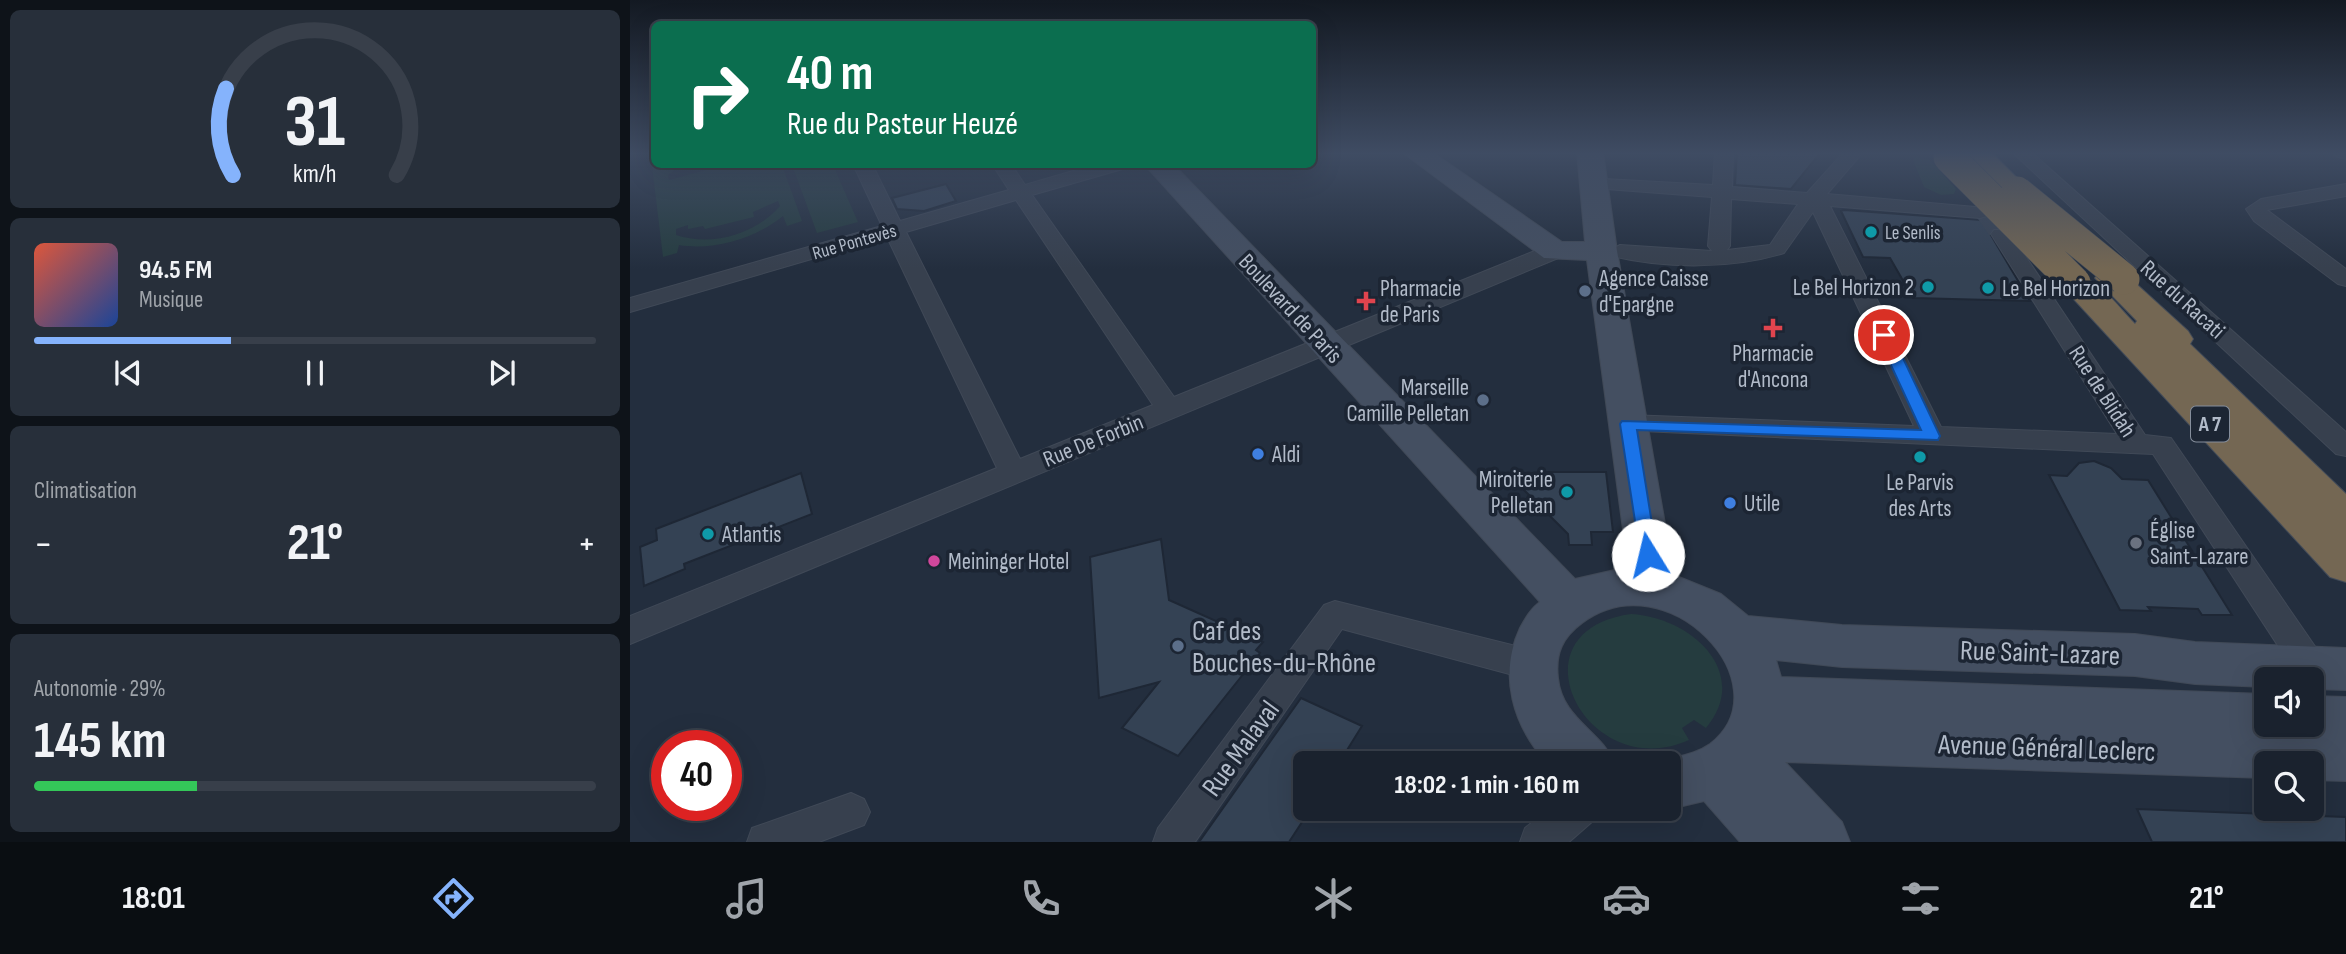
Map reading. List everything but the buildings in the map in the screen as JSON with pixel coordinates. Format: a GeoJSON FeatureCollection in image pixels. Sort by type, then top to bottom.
{"type":"FeatureCollection","features":[{"type":"Feature","properties":{"kind":"highway","name":"A 7"},"geometry":{"type":"LineString","coordinates":[[2000,191],[2103,280],[2346,520]]}},
{"type":"Feature","properties":{"kind":"highway","name":"A 7"},"geometry":{"type":"LineString","coordinates":[[2017,192],[2070,232]]}},
{"type":"Feature","properties":{"kind":"highway"},"geometry":{"type":"LineString","coordinates":[[2017,192],[2103,280],[2346,499]]}},
{"type":"Feature","properties":{"kind":"highway","name":"A 7"},"geometry":{"type":"LineString","coordinates":[[2103,280],[2346,564]]}},
{"type":"Feature","properties":{"kind":"highway"},"geometry":{"type":"LineString","coordinates":[[2103,280],[2346,487]]}},
{"type":"Feature","properties":{"kind":"street"},"geometry":{"type":"LineString","coordinates":[[875,191],[1013,473]]}},
{"type":"Feature","properties":{"kind":"street","name":"Rue Pontevès"},"geometry":{"type":"LineString","coordinates":[[630,305],[1027,191]]}},
{"type":"Feature","properties":{"kind":"street","name":"Boulevard de Paris"},"geometry":{"type":"LineString","coordinates":[[1182,191],[1569,603]]}},
{"type":"Feature","properties":{"kind":"street"},"geometry":{"type":"LineString","coordinates":[[1472,191],[1556,251],[1611,251],[1648,256],[1741,256],[1777,249],[1807,205],[1822,191]]}},
{"type":"Feature","properties":{"kind":"street"},"geometry":{"type":"LineString","coordinates":[[1595,191],[1611,251],[1628,424],[1653,587]]}},
{"type":"Feature","properties":{"kind":"street"},"geometry":{"type":"LineString","coordinates":[[1719,246],[1721,191]]}},
{"type":"Feature","properties":{"kind":"street"},"geometry":{"type":"LineString","coordinates":[[1725,191],[1979,212]]}},
{"type":"Feature","properties":{"kind":"street","name":"Rue du Racati"},"geometry":{"type":"LineString","coordinates":[[2064,191],[2346,447]]}},
{"type":"Feature","properties":{"kind":"street"},"geometry":{"type":"LineString","coordinates":[[2339,191],[2261,205],[2256,209],[2261,217],[2346,279]]}},
{"type":"Feature","properties":{"kind":"street"},"geometry":{"type":"LineString","coordinates":[[1021,193],[1169,409]]}},
{"type":"Feature","properties":{"kind":"street"},"geometry":{"type":"LineString","coordinates":[[1816,198],[1932,436]]}},
{"type":"Feature","properties":{"kind":"street"},"geometry":{"type":"LineString","coordinates":[[2070,232],[2097,222]]}},
{"type":"Feature","properties":{"kind":"street","name":"Rue de Blidah"},"geometry":{"type":"LineString","coordinates":[[2001,234],[2137,444],[2161,445],[2333,669]]}},
{"type":"Feature","properties":{"kind":"street"},"geometry":{"type":"LineString","coordinates":[[1611,251],[1647,246],[1739,246],[1761,252]]}},
{"type":"Feature","properties":{"kind":"street","name":"Rue De Forbin"},"geometry":{"type":"LineString","coordinates":[[630,630],[1556,251]]}},
{"type":"Feature","properties":{"kind":"street"},"geometry":{"type":"LineString","coordinates":[[1628,424],[2137,444]]}},
{"type":"Feature","properties":{"kind":"street"},"geometry":{"type":"LineString","coordinates":[[1571,751],[1550,729],[1534,697],[1532,665],[1538,640],[1550,620],[1569,603],[1608,587],[1653,587],[1697,602],[1717,616],[1744,645],[1755,670],[1726,748],[1776,842]]}},
{"type":"Feature","properties":{"kind":"street","name":"Rue Malaval"},"geometry":{"type":"LineString","coordinates":[[1172,842],[1335,614],[1532,665]]}},
{"type":"Feature","properties":{"kind":"street","name":"Rue Saint-Lazare"},"geometry":{"type":"LineString","coordinates":[[1734,635],[1842,646],[2135,655],[2195,663],[2333,669]]}},
{"type":"Feature","properties":{"kind":"street","name":"Avenue Général Leclerc"},"geometry":{"type":"LineString","coordinates":[[1726,748],[2254,719]]}},
{"type":"Feature","properties":{"kind":"street"},"geometry":{"type":"LineString","coordinates":[[2324,719],[2346,720]]}},
{"type":"Feature","properties":{"kind":"street"},"geometry":{"type":"LineString","coordinates":[[1726,748],[1822,842]]}},
{"type":"Feature","properties":{"kind":"street","name":"Avenue Général Leclerc"},"geometry":{"type":"LineString","coordinates":[[1726,748],[2346,756]]}},
{"type":"Feature","properties":{"kind":"street"},"geometry":{"type":"LineString","coordinates":[[766,842],[851,812]]}},
{"type":"Feature","properties":{"kind":"street"},"geometry":{"type":"LineString","coordinates":[[1539,842],[1564,821]]}},
{"type":"Feature","properties":{"kind":"green space"},"geometry":{"type":"Polygon","coordinates":[[[655,191],[791,191],[802,221],[787,226],[783,216],[760,231],[734,241],[706,246],[679,245],[677,253],[663,257],[655,191]],[[778,201],[753,212],[754,217],[705,229],[703,226],[688,229],[688,225],[676,229],[676,235],[704,239],[732,236],[770,216],[780,206],[778,201]]]}},
{"type":"Feature","properties":{"kind":"green space"},"geometry":{"type":"Polygon","coordinates":[[[802,191],[845,191],[858,222],[817,233],[802,191]]]}},
{"type":"Feature","properties":{"kind":"green space"},"geometry":{"type":"Polygon","coordinates":[[[1933,191],[1955,191],[1954,194],[1941,195],[1933,191]]]}},
{"type":"Feature","properties":{"kind":"green space"},"geometry":{"type":"Polygon","coordinates":[[[1631,614],[1653,617],[1693,636],[1708,651],[1718,668],[1722,687],[1719,707],[1706,728],[1694,720],[1682,728],[1689,740],[1652,748],[1619,742],[1593,725],[1575,701],[1568,673],[1573,647],[1594,626],[1631,614]]]}},
{"type":"Feature","properties":{"kind":"tunnel"},"geometry":{"type":"LineString","coordinates":[[1986,212],[2001,234]]}},
{"type":"Feature","properties":{"kind":"place","name":"Le Senlis"},"geometry":{"type":"Point","coordinates":[1871,232]}},
{"type":"Feature","properties":{"kind":"place","name":"Le Bel Horizon 2"},"geometry":{"type":"Point","coordinates":[1928,287]}},
{"type":"Feature","properties":{"kind":"place","name":"Le Bel Horizon"},"geometry":{"type":"Point","coordinates":[1988,288]}},
{"type":"Feature","properties":{"kind":"place","name":"Agence Caisse d'Epargne"},"geometry":{"type":"Point","coordinates":[1585,291]}},
{"type":"Feature","properties":{"kind":"place","name":"Pharmacie de Paris"},"geometry":{"type":"Point","coordinates":[1366,301]}},
{"type":"Feature","properties":{"kind":"place","name":"Pharmacie d'Ancona"},"geometry":{"type":"Point","coordinates":[1773,328]}},
{"type":"Feature","properties":{"kind":"place","name":"Marseille Camille Pelletan"},"geometry":{"type":"Point","coordinates":[1483,400]}},
{"type":"Feature","properties":{"kind":"place","name":"Aldi"},"geometry":{"type":"Point","coordinates":[1258,454]}},
{"type":"Feature","properties":{"kind":"place","name":"Le Parvis des Arts"},"geometry":{"type":"Point","coordinates":[1920,457]}},
{"type":"Feature","properties":{"kind":"place","name":"Miroiterie Pelletan"},"geometry":{"type":"Point","coordinates":[1567,492]}},
{"type":"Feature","properties":{"kind":"place","name":"Utile"},"geometry":{"type":"Point","coordinates":[1730,503]}},
{"type":"Feature","properties":{"kind":"place","name":"Atlantis"},"geometry":{"type":"Point","coordinates":[708,534]}},
{"type":"Feature","properties":{"kind":"place","name":"Église Saint-Lazare"},"geometry":{"type":"Point","coordinates":[2136,543]}},
{"type":"Feature","properties":{"kind":"place","name":"Meininger Hotel"},"geometry":{"type":"Point","coordinates":[934,561]}},
{"type":"Feature","properties":{"kind":"place","name":"Caf des Bouches-du-Rhône"},"geometry":{"type":"Point","coordinates":[1178,646]}},
{"type":"Feature","properties":{"kind":"route"},"geometry":{"type":"LineString","coordinates":[[1648,555],[1628,424],[1932,436],[1884,335]]}}]}
